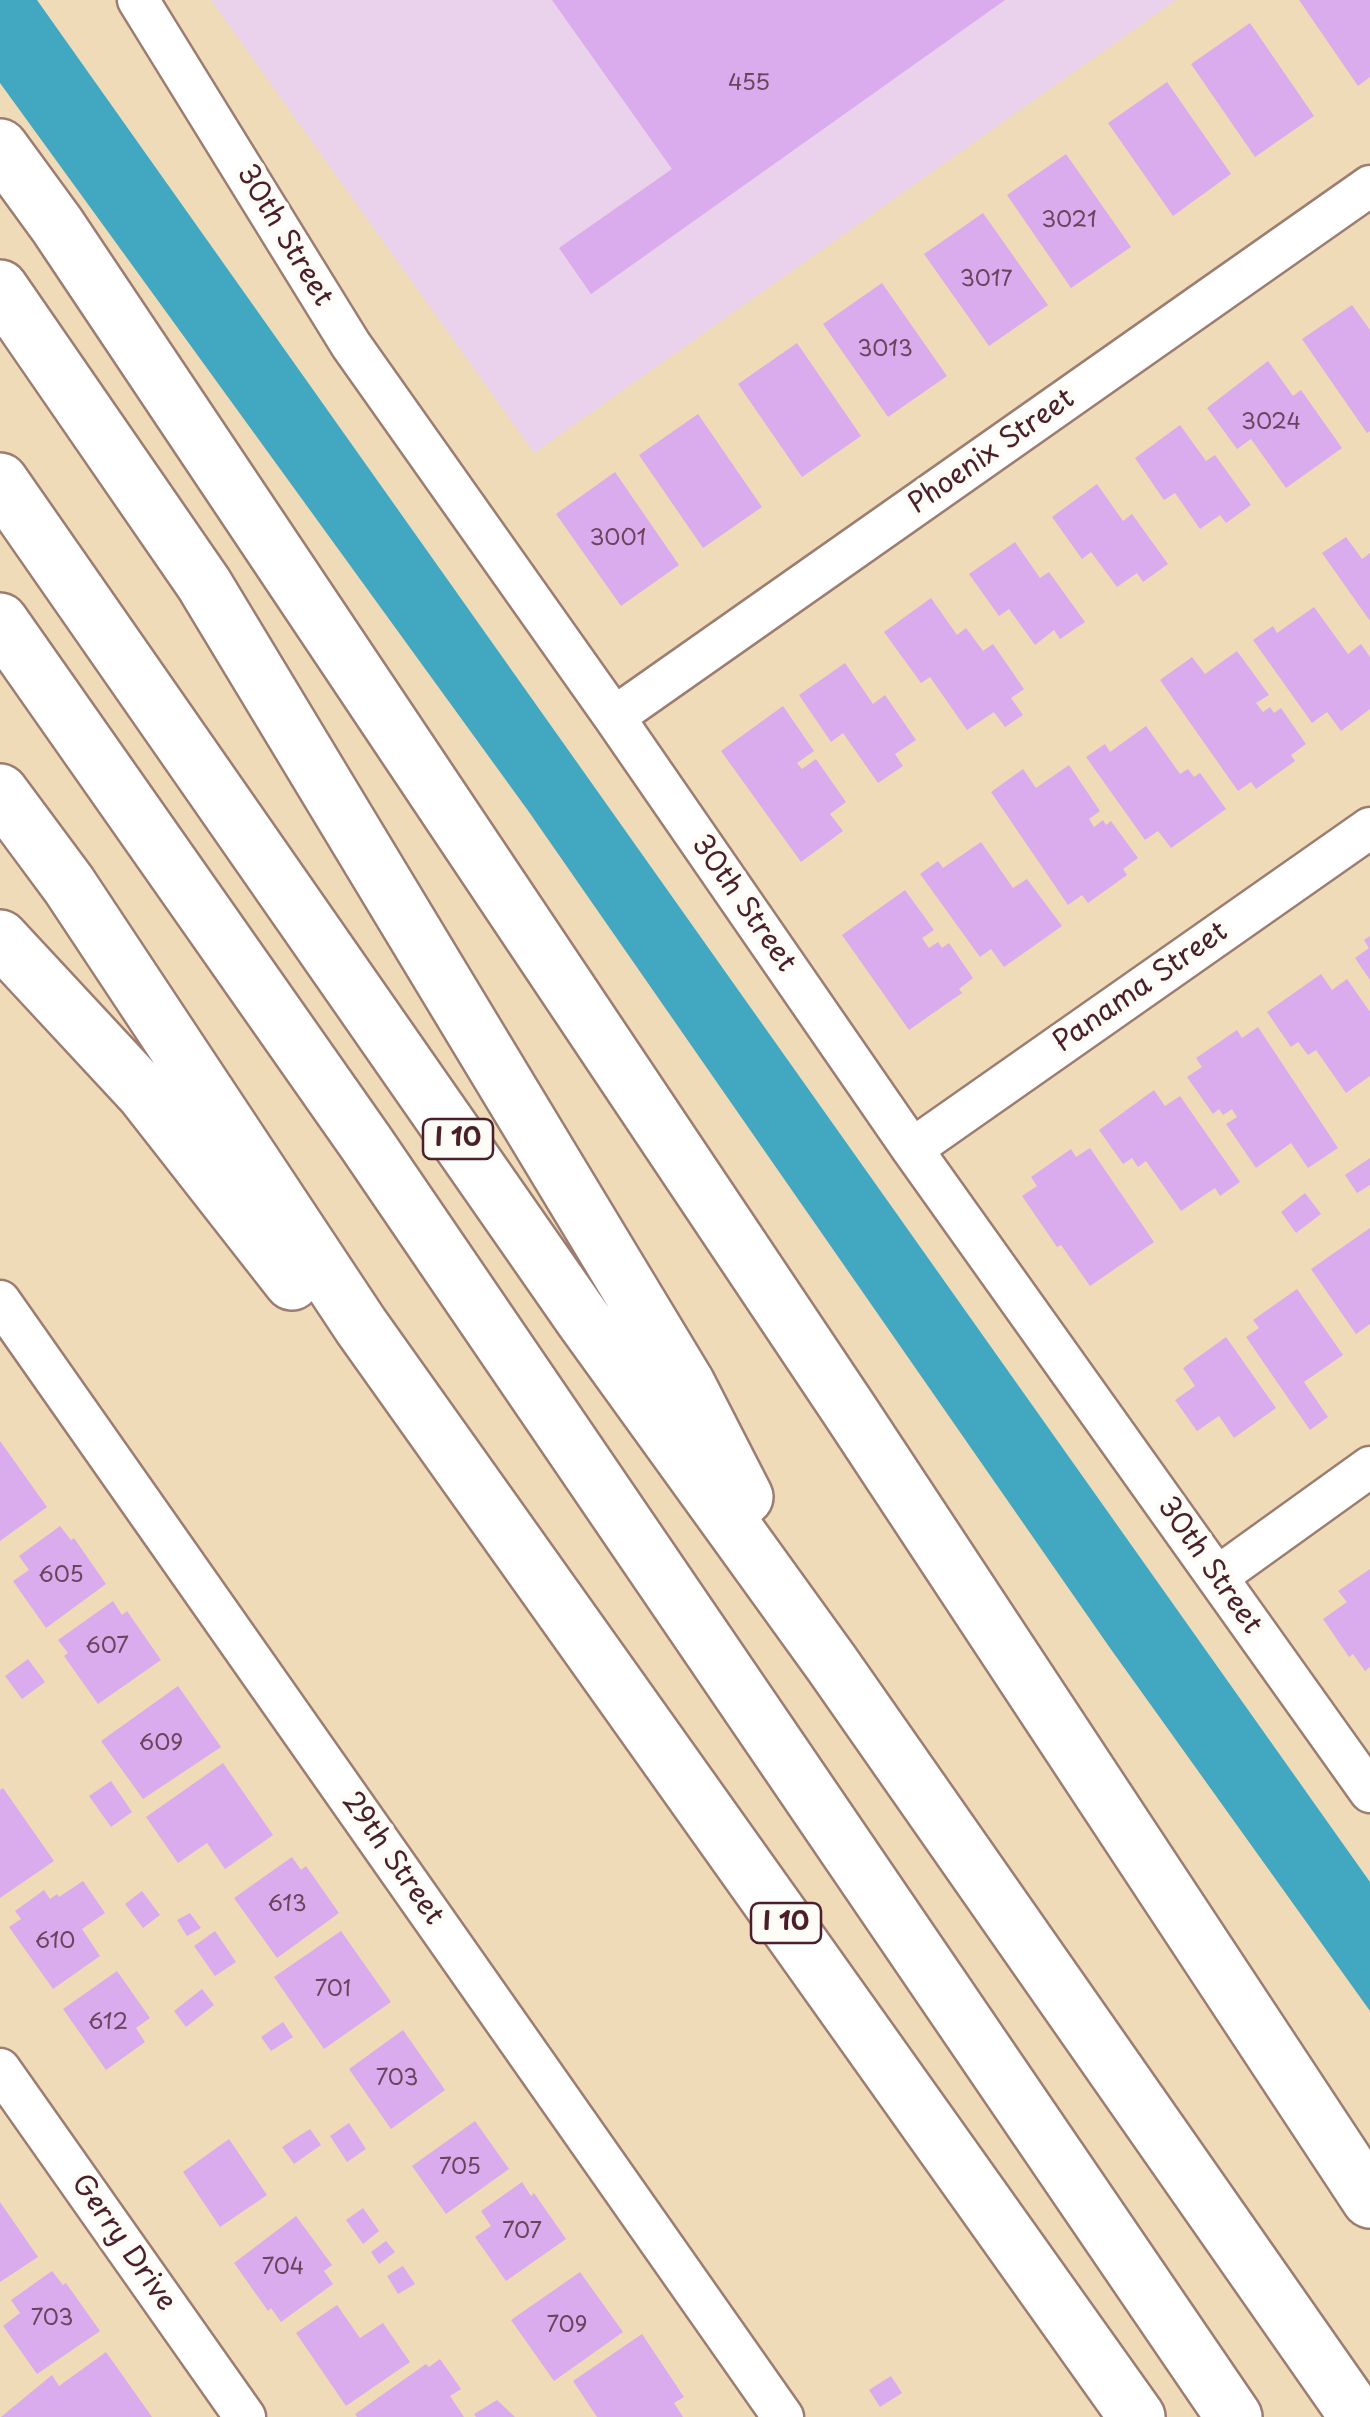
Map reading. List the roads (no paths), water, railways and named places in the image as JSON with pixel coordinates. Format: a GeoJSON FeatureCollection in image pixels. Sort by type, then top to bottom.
{"type":"FeatureCollection","features":[{"type":"Feature","properties":{"kind":"highway"},"geometry":{"type":"LineString","coordinates":[[0,148],[57,225],[913,1504],[1370,2200]]}},
{"type":"Feature","properties":{"kind":"highway"},"geometry":{"type":"LineString","coordinates":[[0,288],[204,584],[266,686],[687,1384],[832,1664]]}},
{"type":"Feature","properties":{"kind":"highway","name":"I 10"},"geometry":{"type":"LineString","coordinates":[[0,482],[583,1319],[832,1664],[1358,2417]]}},
{"type":"Feature","properties":{"kind":"highway"},"geometry":{"type":"LineString","coordinates":[[0,621],[366,1143],[1234,2417]]}},
{"type":"Feature","properties":{"kind":"highway","name":"I 10"},"geometry":{"type":"LineString","coordinates":[[0,792],[70,885],[362,1326],[1137,2417]]}},
{"type":"Feature","properties":{"kind":"highway"},"geometry":{"type":"LineString","coordinates":[[0,938],[144,1093],[293,1284],[362,1326]]}},
{"type":"Feature","properties":{"kind":"street","name":"30th Street"},"geometry":{"type":"LineString","coordinates":[[138,0],[351,345],[912,1149],[1370,1792]]}},
{"type":"Feature","properties":{"kind":"street","name":"Phoenix Street"},"geometry":{"type":"LineString","coordinates":[[614,717],[1370,186]]}},
{"type":"Feature","properties":{"kind":"street","name":"Panama Street"},"geometry":{"type":"LineString","coordinates":[[912,1149],[1370,828]]}},
{"type":"Feature","properties":{"kind":"street","name":"29th Street"},"geometry":{"type":"LineString","coordinates":[[0,1300],[783,2417]]}},
{"type":"Feature","properties":{"kind":"street"},"geometry":{"type":"LineString","coordinates":[[1217,1577],[1370,1467]]}},
{"type":"Feature","properties":{"kind":"street","name":"Gerry Drive"},"geometry":{"type":"LineString","coordinates":[[0,2069],[245,2417]]}},
{"type":"Feature","properties":{"kind":"water"},"geometry":{"type":"Polygon","coordinates":[[[0,0],[37,0],[1370,1882],[1370,2011],[1110,1648],[529,812],[0,83],[0,0]]]}}]}
